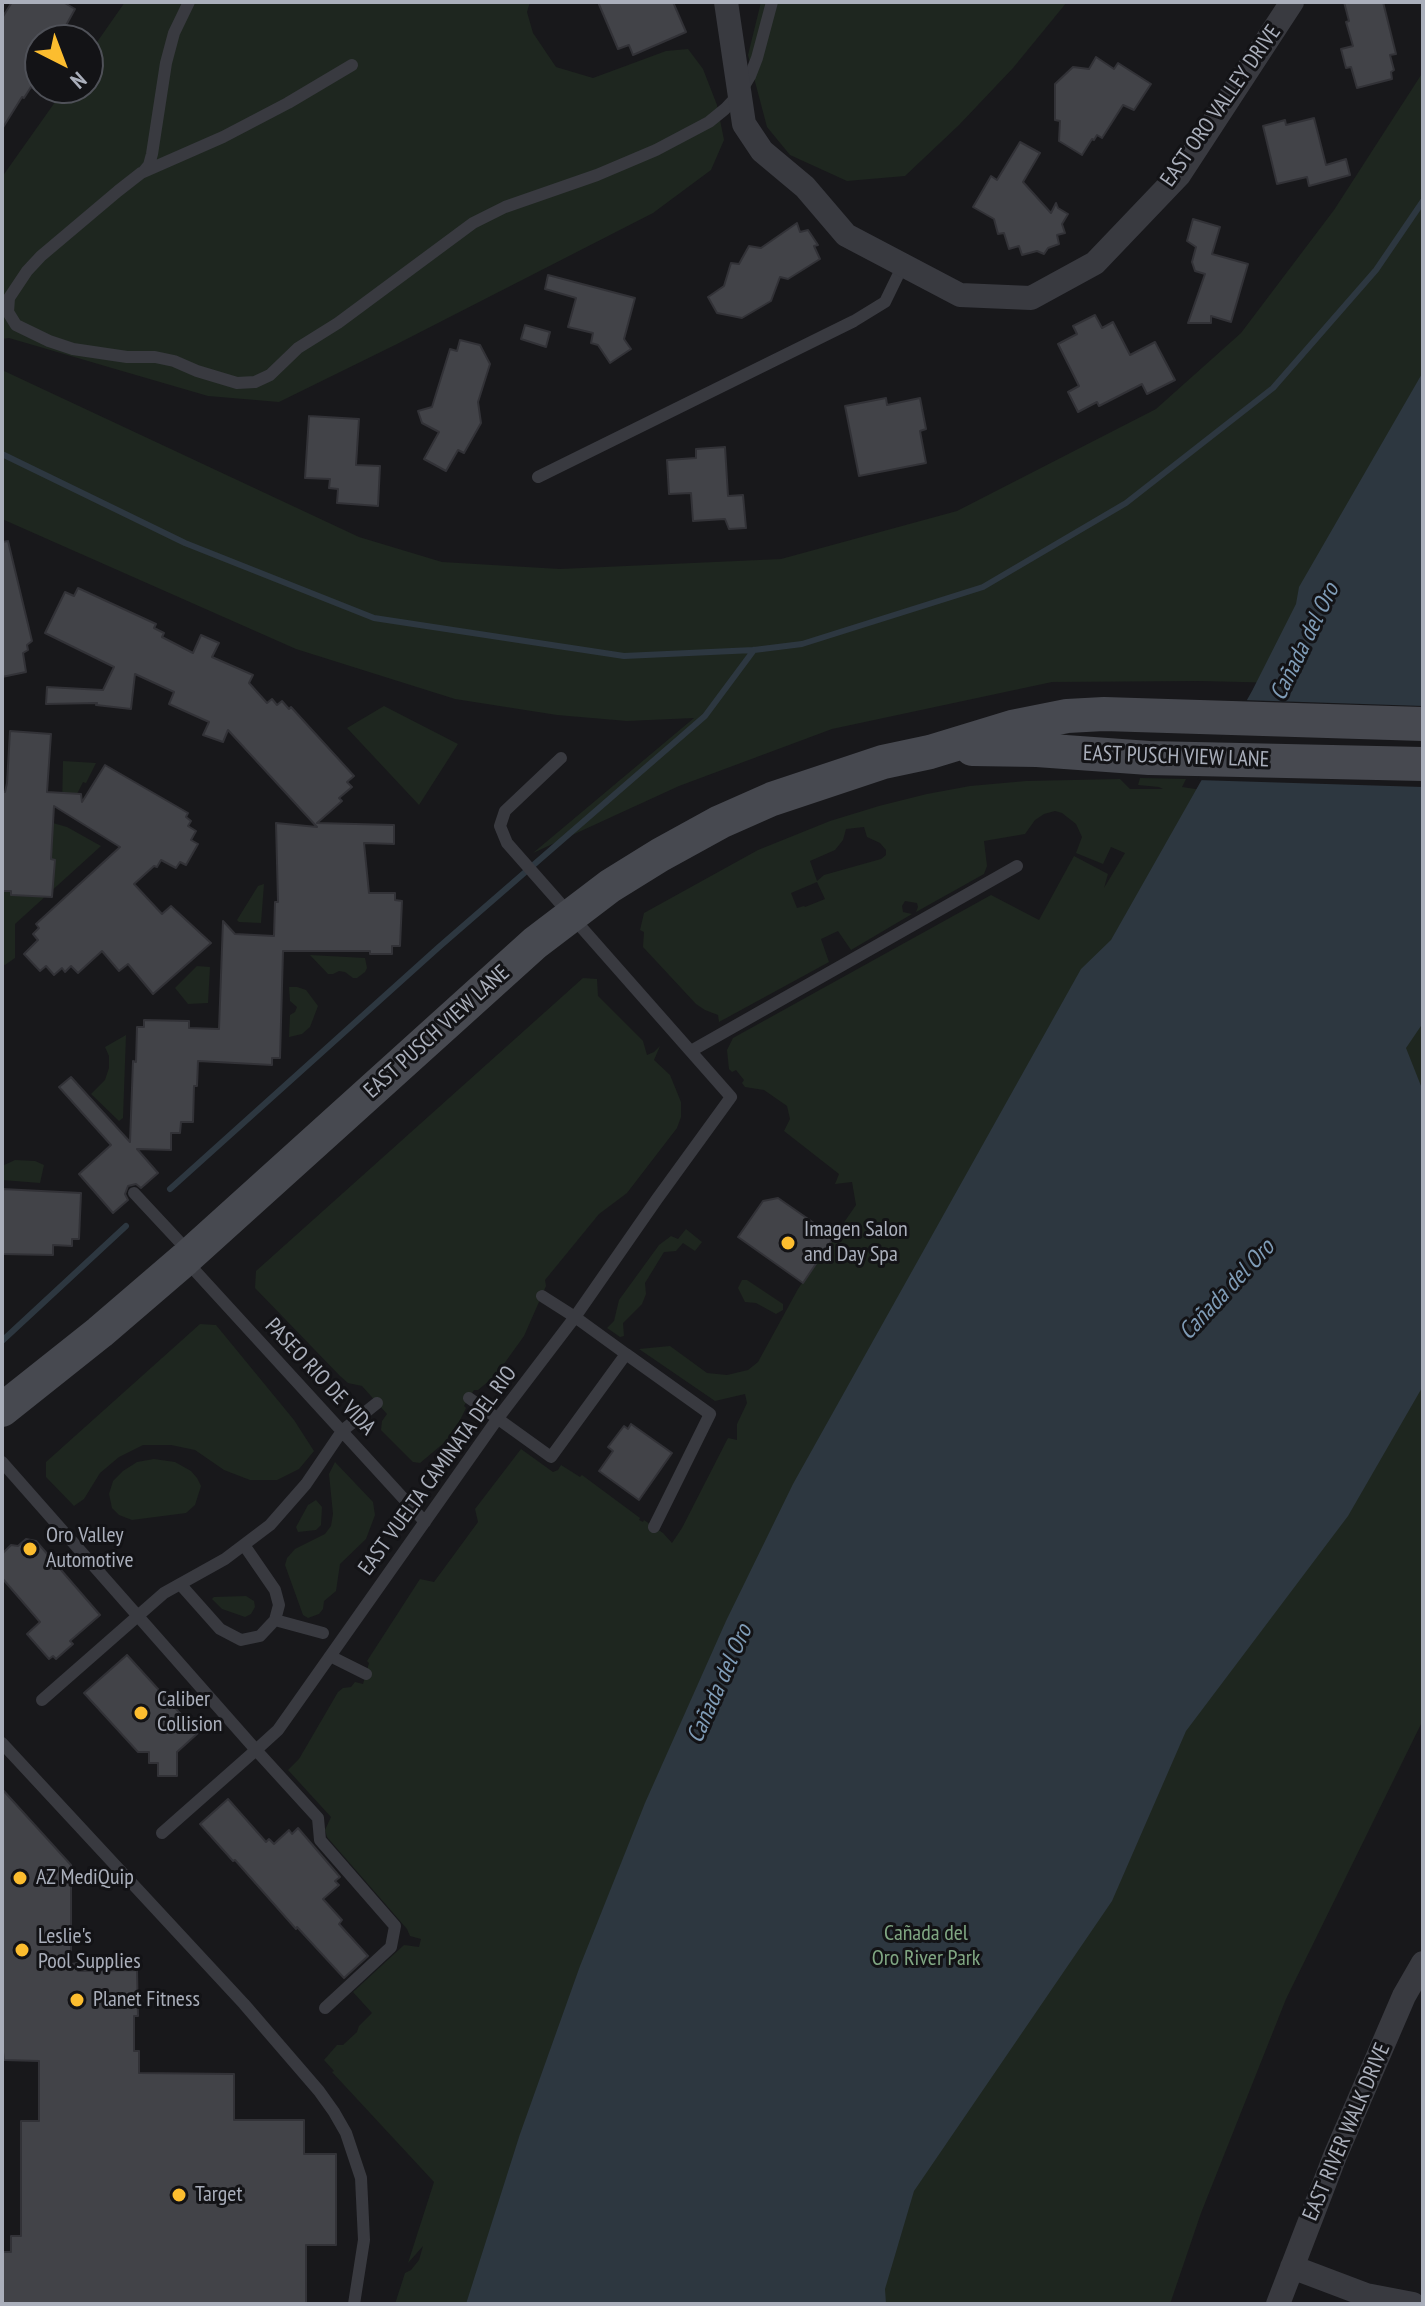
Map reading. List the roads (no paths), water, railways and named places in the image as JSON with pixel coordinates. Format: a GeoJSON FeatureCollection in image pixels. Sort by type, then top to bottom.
{"type":"FeatureCollection","features":[{"type":"Feature","properties":{"kind":"main road","name":"EAST PUSCH VIEW LANE"},"geometry":{"type":"LineString","coordinates":[[2,1410],[188,1257],[571,915],[635,870],[720,822],[772,799],[883,762],[930,752],[1012,727],[1067,716],[1104,714],[1423,724]]}},
{"type":"Feature","properties":{"kind":"main road","name":"EAST PUSCH VIEW LANE"},"geometry":{"type":"LineString","coordinates":[[930,752],[1037,750],[1149,758],[1423,764]]}},
{"type":"Feature","properties":{"kind":"street","name":"EAST ORO VALLEY DRIVE"},"geometry":{"type":"LineString","coordinates":[[726,2],[744,124],[762,151],[805,187],[846,235],[960,295],[1031,298],[1095,263],[1179,175],[1292,2]]}},
{"type":"Feature","properties":{"kind":"street","name":"EAST RIVER WALK DRIVE"},"geometry":{"type":"LineString","coordinates":[[1278,2304],[1335,2156],[1404,1996],[1423,1963]]}},
{"type":"Feature","properties":{"kind":"street"},"geometry":{"type":"LineString","coordinates":[[1292,2267],[1366,2295],[1413,2304]]}},
{"type":"Feature","properties":{"kind":"lane"},"geometry":{"type":"LineString","coordinates":[[189,2],[174,33],[166,63],[149,165],[41,256],[17,284],[9,298],[8,312],[16,325],[24,330],[73,349],[155,357],[237,383],[255,382],[270,375],[298,348],[338,323],[473,223],[505,207],[597,175],[656,150],[709,122],[740,93],[757,58],[772,2]]}},
{"type":"Feature","properties":{"kind":"lane"},"geometry":{"type":"LineString","coordinates":[[141,173],[223,137],[352,65]]}},
{"type":"Feature","properties":{"kind":"lane"},"geometry":{"type":"LineString","coordinates":[[538,477],[854,321],[885,302],[903,265]]}},
{"type":"Feature","properties":{"kind":"lane","name":"EAST VUELTA CAMINATA DEL RIO"},"geometry":{"type":"LineString","coordinates":[[162,1833],[278,1730],[498,1418],[575,1317],[731,1097],[513,853],[500,826],[505,811],[561,758]]}},
{"type":"Feature","properties":{"kind":"lane"},"geometry":{"type":"LineString","coordinates":[[691,1051],[1017,866]]}},
{"type":"Feature","properties":{"kind":"lane","name":"PASEO RIO DE VIDA"},"geometry":{"type":"LineString","coordinates":[[134,1193],[425,1522]]}},
{"type":"Feature","properties":{"kind":"lane"},"geometry":{"type":"LineString","coordinates":[[542,1296],[710,1414],[654,1527]]}},
{"type":"Feature","properties":{"kind":"lane"},"geometry":{"type":"LineString","coordinates":[[469,1398],[551,1457],[626,1354]]}},
{"type":"Feature","properties":{"kind":"lane"},"geometry":{"type":"LineString","coordinates":[[42,1700],[164,1593],[225,1559],[270,1525],[306,1484],[342,1431],[377,1403]]}},
{"type":"Feature","properties":{"kind":"lane"},"geometry":{"type":"LineString","coordinates":[[2,1462],[318,1818],[320,1840],[395,1926],[391,1947],[325,2008]]}},
{"type":"Feature","properties":{"kind":"lane"},"geometry":{"type":"LineString","coordinates":[[180,1584],[220,1629],[241,1640],[260,1636],[275,1620],[279,1605],[275,1590],[244,1545]]}},
{"type":"Feature","properties":{"kind":"lane"},"geometry":{"type":"LineString","coordinates":[[275,1620],[323,1633]]}},
{"type":"Feature","properties":{"kind":"lane"},"geometry":{"type":"LineString","coordinates":[[330,1656],[366,1674]]}},
{"type":"Feature","properties":{"kind":"lane"},"geometry":{"type":"LineString","coordinates":[[2,1743],[244,2004],[334,2112],[346,2133],[361,2178],[364,2240],[354,2304]]}},
{"type":"Feature","properties":{"kind":"water","name":"Cañada del Oro River Park"},"geometry":{"type":"Polygon","coordinates":[[[1423,372],[1423,1023],[1406,1048],[1423,1091],[1423,1386],[1348,1516],[1186,1731],[1112,1901],[914,2191],[885,2289],[886,2304],[466,2304],[520,2134],[580,1966],[645,1803],[726,1621],[793,1484],[1081,969],[1111,940],[1252,691],[1296,604],[1299,587],[1423,372]]]}},
{"type":"Feature","properties":{"kind":"waterway"},"geometry":{"type":"LineString","coordinates":[[2,454],[185,543],[374,618],[624,656],[754,650],[802,644],[983,587],[1126,503],[1273,388],[1376,270],[1423,201]]}},
{"type":"Feature","properties":{"kind":"waterway"},"geometry":{"type":"LineString","coordinates":[[170,1189],[439,947],[705,716],[754,650]]}},
{"type":"Feature","properties":{"kind":"waterway"},"geometry":{"type":"LineString","coordinates":[[2,1341],[126,1226]]}},
{"type":"Feature","properties":{"kind":"place","name":"Imagen Salon and Day Spa"},"geometry":{"type":"Point","coordinates":[788,1243]}},
{"type":"Feature","properties":{"kind":"place","name":"Oro Valley Automotive"},"geometry":{"type":"Point","coordinates":[30,1549]}},
{"type":"Feature","properties":{"kind":"place","name":"Caliber Collision"},"geometry":{"type":"Point","coordinates":[141,1713]}},
{"type":"Feature","properties":{"kind":"place","name":"AZ MediQuip"},"geometry":{"type":"Point","coordinates":[20,1878]}},
{"type":"Feature","properties":{"kind":"place","name":"Leslie's Pool Supplies"},"geometry":{"type":"Point","coordinates":[22,1950]}},
{"type":"Feature","properties":{"kind":"place","name":"Planet Fitness"},"geometry":{"type":"Point","coordinates":[77,2000]}},
{"type":"Feature","properties":{"kind":"place","name":"Target"},"geometry":{"type":"Point","coordinates":[179,2195]}},
{"type":"Feature","properties":{"kind":"water label","name":"Cañada del Oro"},"geometry":{"type":"Point","coordinates":[1305,642]}},
{"type":"Feature","properties":{"kind":"water label","name":"Cañada del Oro"},"geometry":{"type":"Point","coordinates":[1227,1290]}},
{"type":"Feature","properties":{"kind":"water label","name":"Cañada del Oro"},"geometry":{"type":"Point","coordinates":[720,1684]}}]}
